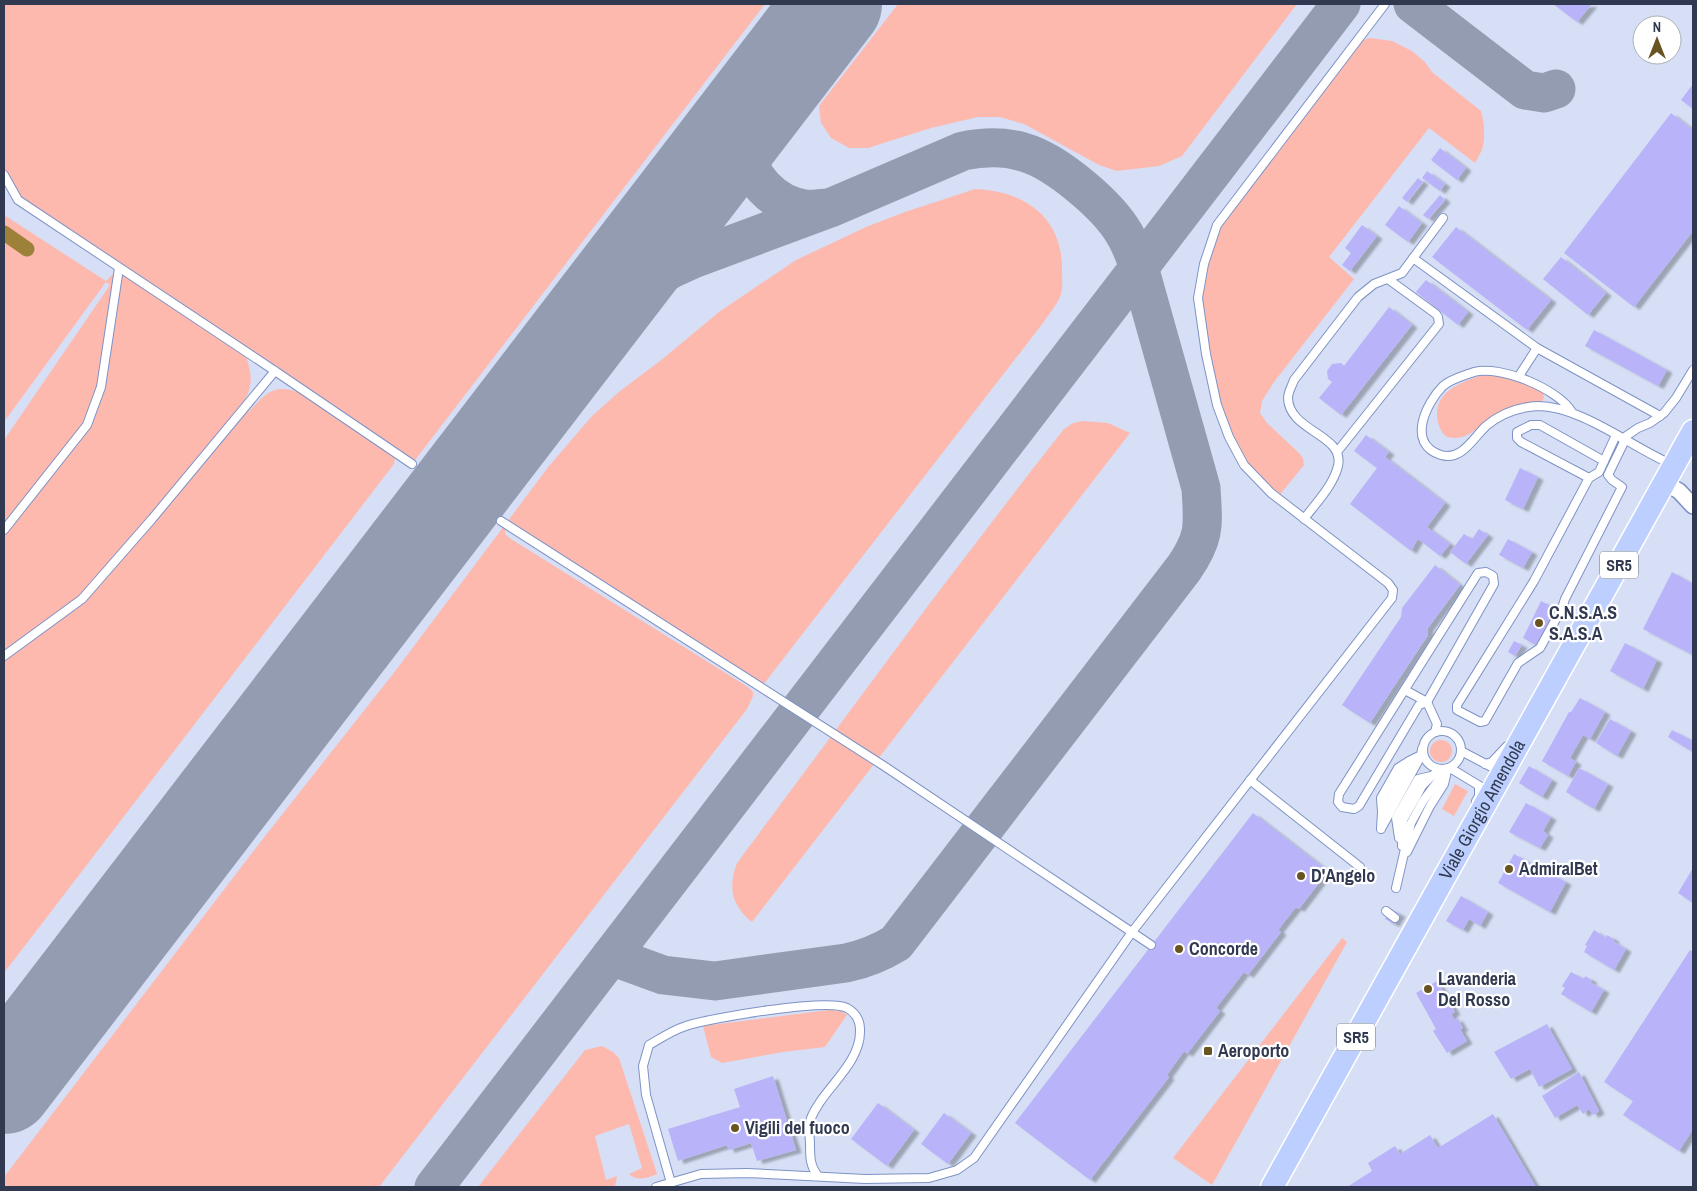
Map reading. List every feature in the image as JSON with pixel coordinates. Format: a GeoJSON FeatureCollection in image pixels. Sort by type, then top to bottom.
{"type":"FeatureCollection","features":[{"type":"Feature","properties":{"kind":"main road","name":"Viale Giorgio Amendola"},"geometry":{"type":"LineString","coordinates":[[1272,1187],[1440,886],[1494,769],[1537,702],[1693,431]]}},
{"type":"Feature","properties":{"kind":"street"},"geometry":{"type":"LineString","coordinates":[[1669,474],[1679,491],[1693,506]]}},
{"type":"Feature","properties":{"kind":"lane"},"geometry":{"type":"LineString","coordinates":[[656,1187],[701,1174],[748,1173],[865,1179],[929,1178],[957,1170],[974,1158],[1132,932],[1392,598],[1393,590],[1388,583],[1271,493],[1236,454],[1222,422],[1206,354],[1198,298],[1204,264],[1217,225],[1385,4]]}},
{"type":"Feature","properties":{"kind":"lane"},"geometry":{"type":"LineString","coordinates":[[4,175],[18,200],[412,464]]}},
{"type":"Feature","properties":{"kind":"lane"},"geometry":{"type":"LineString","coordinates":[[1304,518],[1327,490],[1338,465],[1337,452],[1331,444],[1298,420],[1290,406],[1288,396],[1294,380],[1358,297],[1374,284],[1402,273],[1443,218]]}},
{"type":"Feature","properties":{"kind":"lane"},"geometry":{"type":"LineString","coordinates":[[1413,258],[1537,348],[1660,416]]}},
{"type":"Feature","properties":{"kind":"lane"},"geometry":{"type":"LineString","coordinates":[[4,530],[87,425],[101,387],[119,268]]}},
{"type":"Feature","properties":{"kind":"lane"},"geometry":{"type":"LineString","coordinates":[[1337,452],[1439,324],[1436,314],[1388,279]]}},
{"type":"Feature","properties":{"kind":"lane"},"geometry":{"type":"LineString","coordinates":[[1519,376],[1537,348]]}},
{"type":"Feature","properties":{"kind":"lane"},"geometry":{"type":"LineString","coordinates":[[1621,438],[1608,475],[1622,487],[1540,648],[1518,663],[1485,721],[1480,722],[1457,710],[1457,705],[1534,581],[1589,478],[1599,472],[1604,461],[1621,438],[1660,416],[1676,398],[1693,370]]}},
{"type":"Feature","properties":{"kind":"lane"},"geometry":{"type":"LineString","coordinates":[[4,656],[82,599],[152,519],[275,371]]}},
{"type":"Feature","properties":{"kind":"lane"},"geometry":{"type":"LineString","coordinates":[[1572,412],[1567,403],[1519,376],[1494,371],[1478,371],[1459,377],[1444,385],[1426,409],[1421,423],[1422,436],[1428,447],[1441,455],[1458,454],[1494,421],[1506,413],[1540,406],[1572,412],[1621,438],[1669,474]]}},
{"type":"Feature","properties":{"kind":"lane"},"geometry":{"type":"LineString","coordinates":[[1589,478],[1521,442],[1517,438],[1517,432],[1531,425],[1540,425],[1604,461]]}},
{"type":"Feature","properties":{"kind":"lane"},"geometry":{"type":"LineString","coordinates":[[500,521],[884,766],[1151,945]]}},
{"type":"Feature","properties":{"kind":"lane"},"geometry":{"type":"LineString","coordinates":[[1486,572],[1492,576],[1494,584],[1427,702],[1419,705],[1358,806],[1354,809],[1342,807],[1338,802],[1339,794],[1478,573],[1486,572]]}},
{"type":"Feature","properties":{"kind":"lane"},"geometry":{"type":"LineString","coordinates":[[1405,690],[1427,702],[1437,724],[1435,732]]}},
{"type":"Feature","properties":{"kind":"lane"},"geometry":{"type":"LineString","coordinates":[[1396,888],[1402,863],[1403,820],[1422,786],[1433,775],[1457,762],[1461,752],[1459,741],[1446,731],[1435,732],[1426,739],[1422,752],[1381,829],[1382,812],[1411,760],[1422,752]]}},
{"type":"Feature","properties":{"kind":"lane"},"geometry":{"type":"LineString","coordinates":[[1494,769],[1492,762],[1506,748],[1510,741]]}},
{"type":"Feature","properties":{"kind":"lane"},"geometry":{"type":"LineString","coordinates":[[1422,752],[1430,765],[1441,770],[1449,768]]}},
{"type":"Feature","properties":{"kind":"lane"},"geometry":{"type":"LineString","coordinates":[[1461,752],[1494,769]]}},
{"type":"Feature","properties":{"kind":"lane"},"geometry":{"type":"LineString","coordinates":[[1449,768],[1482,794]]}},
{"type":"Feature","properties":{"kind":"lane"},"geometry":{"type":"LineString","coordinates":[[1402,863],[1430,806],[1444,784],[1449,768]]}},
{"type":"Feature","properties":{"kind":"lane"},"geometry":{"type":"LineString","coordinates":[[1250,780],[1360,867]]}},
{"type":"Feature","properties":{"kind":"lane"},"geometry":{"type":"LineString","coordinates":[[1440,886],[1447,857]]}},
{"type":"Feature","properties":{"kind":"lane"},"geometry":{"type":"LineString","coordinates":[[1386,911],[1395,918]]}},
{"type":"Feature","properties":{"kind":"lane"},"geometry":{"type":"LineString","coordinates":[[671,1183],[646,1095],[643,1066],[649,1044],[686,1026],[734,1016],[824,1005],[846,1007],[854,1013],[859,1021],[859,1044],[850,1061],[831,1086],[810,1121],[810,1159],[813,1170],[818,1176]]}},
{"type":"Feature","properties":{"kind":"shaded area"},"geometry":{"type":"Polygon","coordinates":[[[4,4],[765,4],[412,464],[244,351],[251,379],[248,392],[241,406],[248,412],[271,392],[284,389],[301,393],[390,453],[395,458],[394,464],[4,973],[4,440],[110,285],[106,282],[4,422],[4,215],[106,281],[119,268],[18,200],[4,175],[4,4]]]}},
{"type":"Feature","properties":{"kind":"shaded area"},"geometry":{"type":"Polygon","coordinates":[[[898,4],[1297,4],[1182,156],[1159,166],[1117,171],[1099,165],[1024,124],[1000,117],[978,117],[931,128],[868,148],[849,148],[831,138],[821,123],[819,106],[898,4]]]}},
{"type":"Feature","properties":{"kind":"shaded area"},"geometry":{"type":"Polygon","coordinates":[[[1370,38],[1392,41],[1412,51],[1425,62],[1432,72],[1481,111],[1484,125],[1484,141],[1482,150],[1475,163],[1429,128],[1329,257],[1354,279],[1274,382],[1262,401],[1260,413],[1267,423],[1303,458],[1304,465],[1278,497],[1243,463],[1216,395],[1201,299],[1206,265],[1220,224],[1360,41],[1370,38]]]}},
{"type":"Feature","properties":{"kind":"shaded area"},"geometry":{"type":"Polygon","coordinates":[[[975,189],[1010,195],[1038,210],[1048,222],[1056,236],[1061,252],[1062,291],[1060,298],[1043,323],[763,685],[511,525],[505,529],[505,534],[511,539],[748,687],[753,692],[753,696],[747,709],[379,1187],[4,1187],[4,1177],[262,840],[396,670],[549,466],[592,416],[620,391],[660,361],[719,312],[796,260],[866,227],[975,189]]]}},
{"type":"Feature","properties":{"kind":"shaded area"},"geometry":{"type":"Polygon","coordinates":[[[1484,374],[1500,375],[1522,382],[1543,392],[1544,398],[1541,403],[1495,416],[1468,435],[1455,438],[1447,437],[1441,430],[1437,419],[1441,399],[1453,388],[1484,374]]]}},
{"type":"Feature","properties":{"kind":"shaded area"},"geometry":{"type":"Polygon","coordinates":[[[1083,421],[1108,423],[1130,433],[752,922],[740,909],[733,895],[734,872],[737,863],[933,599],[1031,471],[1064,429],[1073,423],[1083,421]]]}},
{"type":"Feature","properties":{"kind":"shaded area"},"geometry":{"type":"Polygon","coordinates":[[[1441,740],[1449,743],[1452,751],[1449,759],[1441,762],[1433,759],[1430,751],[1433,743],[1441,740]]]}},
{"type":"Feature","properties":{"kind":"shaded area"},"geometry":{"type":"Polygon","coordinates":[[[1455,784],[1468,791],[1454,816],[1442,809],[1455,784]]]}},
{"type":"Feature","properties":{"kind":"shaded area"},"geometry":{"type":"Polygon","coordinates":[[[1342,938],[1347,942],[1212,1185],[1173,1158],[1342,938]]]}},
{"type":"Feature","properties":{"kind":"shaded area"},"geometry":{"type":"Polygon","coordinates":[[[829,1010],[841,1011],[847,1015],[825,1047],[783,1052],[722,1063],[711,1057],[703,1026],[829,1010]]]}},
{"type":"Feature","properties":{"kind":"shaded area"},"geometry":{"type":"Polygon","coordinates":[[[602,1046],[619,1058],[657,1174],[639,1179],[629,1174],[642,1168],[629,1124],[595,1136],[606,1180],[617,1176],[615,1187],[478,1187],[585,1050],[602,1046]]]}},
{"type":"Feature","properties":{"kind":"building"},"geometry":{"type":"Polygon","coordinates":[[[1553,4],[1592,4],[1577,22],[1553,4]]]}},
{"type":"Feature","properties":{"kind":"building"},"geometry":{"type":"Polygon","coordinates":[[[1693,84],[1693,109],[1681,100],[1693,84]]]}},
{"type":"Feature","properties":{"kind":"building"},"geometry":{"type":"Polygon","coordinates":[[[1671,113],[1693,130],[1693,231],[1634,307],[1564,253],[1671,113]]]}},
{"type":"Feature","properties":{"kind":"building"},"geometry":{"type":"Polygon","coordinates":[[[1440,148],[1466,168],[1457,180],[1431,160],[1440,148]]]}},
{"type":"Feature","properties":{"kind":"building"},"geometry":{"type":"Polygon","coordinates":[[[1427,171],[1445,184],[1440,191],[1422,178],[1427,171]]]}},
{"type":"Feature","properties":{"kind":"building"},"geometry":{"type":"Polygon","coordinates":[[[1418,178],[1423,182],[1407,202],[1402,198],[1418,178]]]}},
{"type":"Feature","properties":{"kind":"building"},"geometry":{"type":"Polygon","coordinates":[[[1440,195],[1445,200],[1428,219],[1423,215],[1440,195]]]}},
{"type":"Feature","properties":{"kind":"building"},"geometry":{"type":"Polygon","coordinates":[[[1399,206],[1422,223],[1408,242],[1385,225],[1399,206]]]}},
{"type":"Feature","properties":{"kind":"building"},"geometry":{"type":"Polygon","coordinates":[[[1362,225],[1377,236],[1350,271],[1342,265],[1351,253],[1345,248],[1362,225]]]}},
{"type":"Feature","properties":{"kind":"building"},"geometry":{"type":"Polygon","coordinates":[[[1456,227],[1551,300],[1527,330],[1432,257],[1456,227]]]}},
{"type":"Feature","properties":{"kind":"building"},"geometry":{"type":"Polygon","coordinates":[[[1561,257],[1606,293],[1588,315],[1543,279],[1561,257]]]}},
{"type":"Feature","properties":{"kind":"building"},"geometry":{"type":"Polygon","coordinates":[[[1426,280],[1468,312],[1458,325],[1416,292],[1426,280]]]}},
{"type":"Feature","properties":{"kind":"building"},"geometry":{"type":"Polygon","coordinates":[[[1389,307],[1412,325],[1341,415],[1319,398],[1332,382],[1328,379],[1327,371],[1332,364],[1341,363],[1344,366],[1389,307]]]}},
{"type":"Feature","properties":{"kind":"building"},"geometry":{"type":"Polygon","coordinates":[[[1594,330],[1667,370],[1658,386],[1585,346],[1594,330]]]}},
{"type":"Feature","properties":{"kind":"building"},"geometry":{"type":"Polygon","coordinates":[[[1366,435],[1389,452],[1385,457],[1445,503],[1427,527],[1450,544],[1440,556],[1418,539],[1411,551],[1350,504],[1377,468],[1354,451],[1366,435]]]}},
{"type":"Feature","properties":{"kind":"building"},"geometry":{"type":"Polygon","coordinates":[[[1520,468],[1538,477],[1523,509],[1505,500],[1520,468]]]}},
{"type":"Feature","properties":{"kind":"building"},"geometry":{"type":"Polygon","coordinates":[[[1479,529],[1488,535],[1466,564],[1450,552],[1464,534],[1472,539],[1479,529]]]}},
{"type":"Feature","properties":{"kind":"building"},"geometry":{"type":"Polygon","coordinates":[[[1508,539],[1532,552],[1523,568],[1499,555],[1508,539]]]}},
{"type":"Feature","properties":{"kind":"building"},"geometry":{"type":"Polygon","coordinates":[[[1435,565],[1460,585],[1428,628],[1428,635],[1370,723],[1342,705],[1401,617],[1402,608],[1435,565]]]}},
{"type":"Feature","properties":{"kind":"building"},"geometry":{"type":"Polygon","coordinates":[[[1672,572],[1693,584],[1693,655],[1643,629],[1672,572]]]}},
{"type":"Feature","properties":{"kind":"building","name":"C.N.S.A.S S.A.S.A"},"geometry":{"type":"Polygon","coordinates":[[[1541,601],[1555,608],[1536,645],[1523,638],[1541,601]]]}},
{"type":"Feature","properties":{"kind":"building"},"geometry":{"type":"Polygon","coordinates":[[[1514,641],[1522,645],[1515,656],[1508,652],[1514,641]]]}},
{"type":"Feature","properties":{"kind":"building"},"geometry":{"type":"Polygon","coordinates":[[[1625,643],[1657,660],[1643,689],[1610,671],[1625,643]]]}},
{"type":"Feature","properties":{"kind":"building"},"geometry":{"type":"Polygon","coordinates":[[[1580,698],[1605,712],[1590,739],[1583,735],[1570,758],[1576,762],[1568,776],[1542,761],[1569,712],[1571,712],[1580,698]]]}},
{"type":"Feature","properties":{"kind":"building"},"geometry":{"type":"Polygon","coordinates":[[[1610,719],[1631,731],[1617,756],[1596,743],[1610,719]]]}},
{"type":"Feature","properties":{"kind":"building"},"geometry":{"type":"Polygon","coordinates":[[[1672,730],[1693,741],[1693,752],[1668,737],[1672,730]]]}},
{"type":"Feature","properties":{"kind":"building"},"geometry":{"type":"Polygon","coordinates":[[[1529,766],[1552,780],[1542,797],[1519,783],[1529,766]]]}},
{"type":"Feature","properties":{"kind":"building"},"geometry":{"type":"Polygon","coordinates":[[[1579,768],[1608,784],[1594,809],[1566,792],[1579,768]]]}},
{"type":"Feature","properties":{"kind":"building"},"geometry":{"type":"Polygon","coordinates":[[[1526,803],[1551,817],[1543,831],[1548,835],[1540,848],[1509,832],[1526,803]]]}},
{"type":"Feature","properties":{"kind":"building"},"geometry":{"type":"Polygon","coordinates":[[[1253,813],[1328,871],[1299,909],[1296,907],[1278,930],[1281,932],[1248,975],[1244,972],[1216,1008],[1220,1011],[1187,1054],[1184,1051],[1167,1075],[1169,1077],[1090,1180],[1015,1123],[1253,813]]]}},
{"type":"Feature","properties":{"kind":"building"},"geometry":{"type":"Polygon","coordinates":[[[1514,854],[1566,882],[1550,912],[1498,883],[1514,854]]]}},
{"type":"Feature","properties":{"kind":"building"},"geometry":{"type":"Polygon","coordinates":[[[1693,868],[1693,903],[1678,893],[1693,868]]]}},
{"type":"Feature","properties":{"kind":"building"},"geometry":{"type":"Polygon","coordinates":[[[1461,896],[1488,912],[1480,926],[1469,919],[1463,930],[1446,921],[1461,896]]]}},
{"type":"Feature","properties":{"kind":"building"},"geometry":{"type":"Polygon","coordinates":[[[1391,909],[1400,914],[1394,924],[1385,919],[1391,909]]]}},
{"type":"Feature","properties":{"kind":"building"},"geometry":{"type":"Polygon","coordinates":[[[1594,930],[1606,938],[1607,935],[1614,939],[1613,941],[1626,949],[1614,970],[1584,952],[1587,946],[1585,945],[1594,930]]]}},
{"type":"Feature","properties":{"kind":"building"},"geometry":{"type":"Polygon","coordinates":[[[1690,950],[1693,952],[1693,1129],[1679,1151],[1623,1115],[1633,1101],[1604,1082],[1690,950]]]}},
{"type":"Feature","properties":{"kind":"building"},"geometry":{"type":"Polygon","coordinates":[[[1571,972],[1584,979],[1585,976],[1592,980],[1590,982],[1604,990],[1591,1012],[1561,994],[1565,988],[1562,986],[1571,972]]]}},
{"type":"Feature","properties":{"kind":"building"},"geometry":{"type":"Polygon","coordinates":[[[1437,981],[1455,1012],[1451,1014],[1455,1020],[1457,1018],[1463,1028],[1460,1029],[1467,1041],[1447,1053],[1433,1031],[1436,1029],[1416,993],[1437,981]]]}},
{"type":"Feature","properties":{"kind":"building"},"geometry":{"type":"Polygon","coordinates":[[[1547,1024],[1572,1069],[1539,1087],[1530,1069],[1511,1079],[1494,1052],[1547,1024]]]}},
{"type":"Feature","properties":{"kind":"building"},"geometry":{"type":"Polygon","coordinates":[[[1579,1072],[1599,1111],[1593,1115],[1589,1109],[1583,1114],[1577,1105],[1555,1118],[1542,1096],[1579,1072]]]}},
{"type":"Feature","properties":{"kind":"building"},"geometry":{"type":"Polygon","coordinates":[[[773,1076],[796,1150],[757,1161],[751,1143],[729,1150],[727,1145],[678,1161],[668,1129],[740,1107],[734,1089],[773,1076]]]}},
{"type":"Feature","properties":{"kind":"building"},"geometry":{"type":"Polygon","coordinates":[[[878,1103],[914,1130],[887,1166],[851,1139],[878,1103]]]}},
{"type":"Feature","properties":{"kind":"building"},"geometry":{"type":"Polygon","coordinates":[[[944,1113],[971,1133],[948,1164],[921,1144],[944,1113]]]}},
{"type":"Feature","properties":{"kind":"building"},"geometry":{"type":"Polygon","coordinates":[[[1493,1114],[1536,1187],[1347,1187],[1372,1171],[1368,1163],[1395,1146],[1400,1154],[1430,1135],[1438,1148],[1493,1114]]]}},
{"type":"Feature","properties":{"kind":"waterway"},"geometry":{"type":"LineString","coordinates":[[4,233],[27,249]]}},
{"type":"Feature","properties":{"kind":"taxiway"},"geometry":{"type":"LineString","coordinates":[[434,1187],[1341,4]]}},
{"type":"Feature","properties":{"kind":"taxiway"},"geometry":{"type":"LineString","coordinates":[[1413,4],[1525,90],[1544,93],[1556,89]]}},
{"type":"Feature","properties":{"kind":"taxiway"},"geometry":{"type":"LineString","coordinates":[[750,111],[745,137],[747,157],[751,168],[764,188],[783,202],[794,206],[808,209],[829,208]]}},
{"type":"Feature","properties":{"kind":"taxiway"},"geometry":{"type":"LineString","coordinates":[[575,339],[594,319],[607,309],[671,269],[693,259],[830,208],[963,151],[993,148],[1023,152],[1051,165],[1080,186],[1107,211],[1127,239],[1139,267],[1201,488],[1202,501],[1202,530],[1200,538],[1184,568],[896,943],[860,960],[846,963],[715,981],[663,975],[611,956]]}},
{"type":"Feature","properties":{"kind":"runway"},"geometry":{"type":"LineString","coordinates":[[4,1085],[833,4]]}},
{"type":"Feature","properties":{"kind":"place","name":"C.N.S.A.S S.A.S.A"},"geometry":{"type":"Point","coordinates":[1539,623]}},
{"type":"Feature","properties":{"kind":"place","name":"AdmiralBet"},"geometry":{"type":"Point","coordinates":[1509,869]}},
{"type":"Feature","properties":{"kind":"place","name":"D'Angelo"},"geometry":{"type":"Point","coordinates":[1301,876]}},
{"type":"Feature","properties":{"kind":"place","name":"Concorde"},"geometry":{"type":"Point","coordinates":[1179,949]}},
{"type":"Feature","properties":{"kind":"place","name":"Lavanderia Del Rosso"},"geometry":{"type":"Point","coordinates":[1428,989]}},
{"type":"Feature","properties":{"kind":"place","name":"Aeroporto"},"geometry":{"type":"Point","coordinates":[1208,1051]}},
{"type":"Feature","properties":{"kind":"place","name":"Vigili del fuoco"},"geometry":{"type":"Point","coordinates":[735,1128]}}]}
